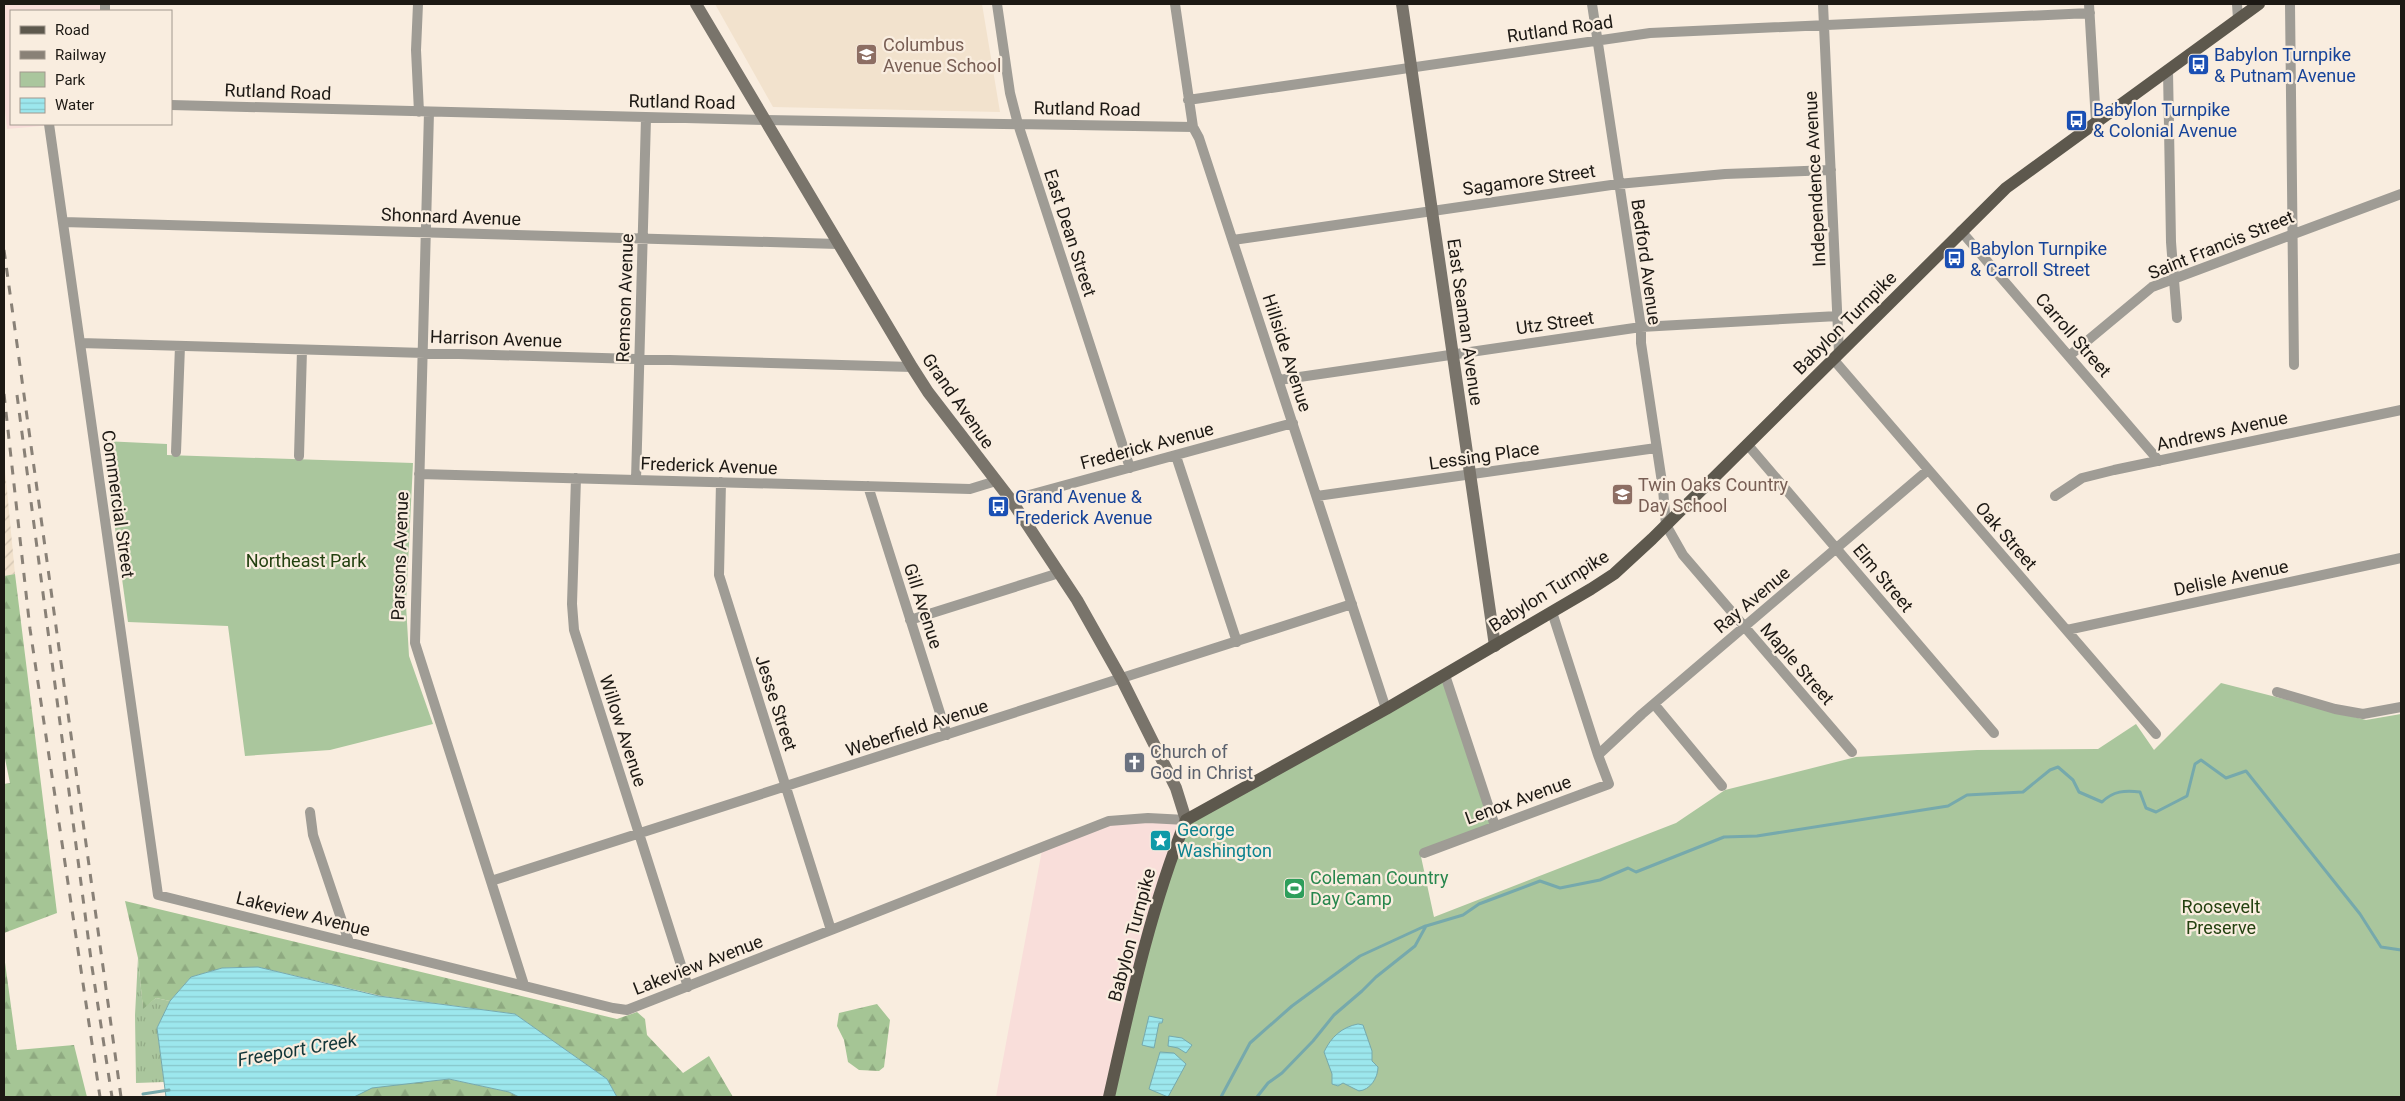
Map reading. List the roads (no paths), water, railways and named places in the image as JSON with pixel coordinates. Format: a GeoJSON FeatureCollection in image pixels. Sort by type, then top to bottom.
{"type":"FeatureCollection","features":[{"type":"Feature","properties":{"kind":"main road","name":"Babylon Turnpike"},"geometry":{"type":"LineString","coordinates":[[1110,1097],[1140,965],[1169,865],[1186,820],[1386,709],[1614,574],[1666,525],[2006,188],[2259,4]]}},
{"type":"Feature","properties":{"kind":"street","name":"Parsons Avenue"},"geometry":{"type":"LineString","coordinates":[[418,4],[416,50],[424,112],[426,232],[415,643],[524,985]]}},
{"type":"Feature","properties":{"kind":"street","name":"Grand Avenue"},"geometry":{"type":"LineString","coordinates":[[696,4],[928,392],[1011,500],[1090,622],[1122,680],[1176,788],[1186,820]]}},
{"type":"Feature","properties":{"kind":"street","name":"East Dean Street"},"geometry":{"type":"LineString","coordinates":[[997,4],[1010,93],[1018,124],[1130,468]]}},
{"type":"Feature","properties":{"kind":"street","name":"Hillside Avenue"},"geometry":{"type":"LineString","coordinates":[[1176,4],[1193,127],[1199,138],[1233,240],[1386,709]]}},
{"type":"Feature","properties":{"kind":"street","name":"East Seaman Avenue"},"geometry":{"type":"LineString","coordinates":[[1402,4],[1495,646]]}},
{"type":"Feature","properties":{"kind":"street","name":"Bedford Avenue"},"geometry":{"type":"LineString","coordinates":[[1592,4],[1641,327],[1641,343],[1666,525]]}},
{"type":"Feature","properties":{"kind":"street","name":"Independence Avenue"},"geometry":{"type":"LineString","coordinates":[[1823,4],[1838,316],[1836,356]]}},
{"type":"Feature","properties":{"kind":"street"},"geometry":{"type":"LineString","coordinates":[[2237,4],[2238,19]]}},
{"type":"Feature","properties":{"kind":"street"},"geometry":{"type":"LineString","coordinates":[[2290,4],[2294,365]]}},
{"type":"Feature","properties":{"kind":"street","name":"Rutland Road"},"geometry":{"type":"LineString","coordinates":[[1188,100],[1650,33],[2090,9]]}},
{"type":"Feature","properties":{"kind":"street"},"geometry":{"type":"LineString","coordinates":[[2090,9],[2096,122]]}},
{"type":"Feature","properties":{"kind":"street"},"geometry":{"type":"LineString","coordinates":[[2168,70],[2173,278],[2176,318]]}},
{"type":"Feature","properties":{"kind":"street","name":"Rutland Road"},"geometry":{"type":"LineString","coordinates":[[172,105],[646,118],[1193,127]]}},
{"type":"Feature","properties":{"kind":"street","name":"Remson Avenue"},"geometry":{"type":"LineString","coordinates":[[636,480],[646,118]]}},
{"type":"Feature","properties":{"kind":"street","name":"Commercial Street"},"geometry":{"type":"LineString","coordinates":[[49,125],[157,889]]}},
{"type":"Feature","properties":{"kind":"street","name":"Sagamore Street"},"geometry":{"type":"LineString","coordinates":[[1233,240],[1618,184],[1724,174],[1831,170]]}},
{"type":"Feature","properties":{"kind":"street","name":"Saint Francis Street"},"geometry":{"type":"LineString","coordinates":[[2069,356],[2152,287],[2401,194]]}},
{"type":"Feature","properties":{"kind":"street","name":"Shonnard Avenue"},"geometry":{"type":"LineString","coordinates":[[63,222],[838,244]]}},
{"type":"Feature","properties":{"kind":"street","name":"Carroll Street"},"geometry":{"type":"LineString","coordinates":[[1961,232],[2159,461]]}},
{"type":"Feature","properties":{"kind":"street","name":"Utz Street"},"geometry":{"type":"LineString","coordinates":[[1279,380],[1641,327],[1838,316]]}},
{"type":"Feature","properties":{"kind":"street","name":"Harrison Avenue"},"geometry":{"type":"LineString","coordinates":[[80,343],[912,366]]}},
{"type":"Feature","properties":{"kind":"street"},"geometry":{"type":"LineString","coordinates":[[176,452],[180,346]]}},
{"type":"Feature","properties":{"kind":"street"},"geometry":{"type":"LineString","coordinates":[[298,456],[302,350]]}},
{"type":"Feature","properties":{"kind":"street","name":"Oak Street"},"geometry":{"type":"LineString","coordinates":[[1836,356],[1928,470],[2156,734]]}},
{"type":"Feature","properties":{"kind":"street","name":"Andrews Avenue"},"geometry":{"type":"LineString","coordinates":[[2055,496],[2082,478],[2401,410]]}},
{"type":"Feature","properties":{"kind":"street","name":"Frederick Avenue"},"geometry":{"type":"LineString","coordinates":[[1011,500],[1293,423]]}},
{"type":"Feature","properties":{"kind":"street","name":"Elm Street"},"geometry":{"type":"LineString","coordinates":[[1747,444],[1994,733]]}},
{"type":"Feature","properties":{"kind":"street","name":"Lessing Place"},"geometry":{"type":"LineString","coordinates":[[1317,496],[1656,448]]}},
{"type":"Feature","properties":{"kind":"street"},"geometry":{"type":"LineString","coordinates":[[1176,456],[1237,642]]}},
{"type":"Feature","properties":{"kind":"street","name":"Ray Avenue"},"geometry":{"type":"LineString","coordinates":[[1598,755],[1654,704],[1928,470]]}},
{"type":"Feature","properties":{"kind":"street","name":"Frederick Avenue"},"geometry":{"type":"LineString","coordinates":[[419,474],[970,489],[996,481]]}},
{"type":"Feature","properties":{"kind":"street","name":"Willow Avenue"},"geometry":{"type":"LineString","coordinates":[[576,478],[572,604],[574,630],[688,987]]}},
{"type":"Feature","properties":{"kind":"street","name":"Jesse Street"},"geometry":{"type":"LineString","coordinates":[[721,482],[719,575],[831,930]]}},
{"type":"Feature","properties":{"kind":"street","name":"Gill Avenue"},"geometry":{"type":"LineString","coordinates":[[868,486],[947,735]]}},
{"type":"Feature","properties":{"kind":"street","name":"Maple Street"},"geometry":{"type":"LineString","coordinates":[[1666,525],[1682,555],[1852,752]]}},
{"type":"Feature","properties":{"kind":"street","name":"Delisle Avenue"},"geometry":{"type":"LineString","coordinates":[[2067,630],[2401,558]]}},
{"type":"Feature","properties":{"kind":"street"},"geometry":{"type":"LineString","coordinates":[[910,620],[1059,573]]}},
{"type":"Feature","properties":{"kind":"street","name":"Weberfield Avenue"},"geometry":{"type":"LineString","coordinates":[[491,881],[1122,680],[1352,604]]}},
{"type":"Feature","properties":{"kind":"street"},"geometry":{"type":"LineString","coordinates":[[1552,612],[1598,755]]}},
{"type":"Feature","properties":{"kind":"street"},"geometry":{"type":"LineString","coordinates":[[1445,675],[1495,826]]}},
{"type":"Feature","properties":{"kind":"street"},"geometry":{"type":"LineString","coordinates":[[2277,692],[2335,709],[2364,714],[2401,707]]}},
{"type":"Feature","properties":{"kind":"street"},"geometry":{"type":"LineString","coordinates":[[1654,704],[1722,786]]}},
{"type":"Feature","properties":{"kind":"street","name":"Lenox Avenue"},"geometry":{"type":"LineString","coordinates":[[1424,853],[1610,784],[1598,755]]}},
{"type":"Feature","properties":{"kind":"street"},"geometry":{"type":"LineString","coordinates":[[310,812],[313,835],[349,942]]}},
{"type":"Feature","properties":{"kind":"street","name":"Lakeview Avenue"},"geometry":{"type":"LineString","coordinates":[[157,889],[158,896],[604,1006],[627,1010],[1109,821],[1148,818],[1186,820]]}},
{"type":"Feature","properties":{"kind":"water"},"geometry":{"type":"Polygon","coordinates":[[[258,967],[379,996],[515,1014],[607,1079],[617,1097],[519,1097],[509,1092],[449,1079],[372,1088],[354,1097],[166,1097],[157,1028],[170,1001],[191,977],[222,968],[258,967]]]}},
{"type":"Feature","properties":{"kind":"water"},"geometry":{"type":"Polygon","coordinates":[[[1149,1016],[1163,1019],[1162,1023],[1159,1023],[1154,1048],[1142,1045],[1149,1016]]]}},
{"type":"Feature","properties":{"kind":"water"},"geometry":{"type":"Polygon","coordinates":[[[1358,1024],[1363,1025],[1372,1051],[1372,1061],[1378,1067],[1373,1083],[1359,1091],[1343,1083],[1338,1086],[1332,1084],[1332,1074],[1324,1052],[1338,1034],[1358,1024]]]}},
{"type":"Feature","properties":{"kind":"water"},"geometry":{"type":"Polygon","coordinates":[[[1169,1036],[1182,1038],[1192,1045],[1186,1053],[1178,1048],[1168,1046],[1169,1036]]]}},
{"type":"Feature","properties":{"kind":"water"},"geometry":{"type":"Polygon","coordinates":[[[1160,1052],[1174,1053],[1186,1064],[1168,1097],[1149,1089],[1160,1052]]]}},
{"type":"Feature","properties":{"kind":"waterway"},"geometry":{"type":"LineString","coordinates":[[1257,1097],[1268,1083],[1282,1073],[1313,1041],[1334,1015],[1376,977],[1415,946],[1426,926],[1463,915],[1479,904],[1540,881],[1560,888],[1600,880],[1628,868],[1636,872],[1724,837],[1757,836],[1948,806],[1967,795],[2023,792],[2050,770],[2058,767],[2073,780],[2079,792],[2102,802],[2106,798],[2120,792],[2140,792],[2146,808],[2156,812],[2187,796],[2195,764],[2201,760],[2226,778],[2246,771],[2360,914],[2381,947],[2401,950]]}},
{"type":"Feature","properties":{"kind":"waterway"},"geometry":{"type":"LineString","coordinates":[[1221,1097],[1250,1043],[1292,1006],[1360,956],[1425,926]]}},
{"type":"Feature","properties":{"kind":"waterway","name":"Freeport Creek"},"geometry":{"type":"LineString","coordinates":[[143,1094],[169,1090]]}},
{"type":"Feature","properties":{"kind":"railway"},"geometry":{"type":"LineString","coordinates":[[4,250],[121,1097]]}},
{"type":"Feature","properties":{"kind":"railway"},"geometry":{"type":"LineString","coordinates":[[4,394],[30,629],[100,1097]]}},
{"type":"Feature","properties":{"kind":"railway"},"geometry":{"type":"LineString","coordinates":[[17,395],[92,967],[112,1097]]}},
{"type":"Feature","properties":{"kind":"place","name":"Columbus Avenue School"},"geometry":{"type":"Point","coordinates":[867,55]}},
{"type":"Feature","properties":{"kind":"place","name":"Babylon Turnpike & Putnam Avenue"},"geometry":{"type":"Point","coordinates":[2198,65]}},
{"type":"Feature","properties":{"kind":"place","name":"Babylon Turnpike & Colonial Avenue"},"geometry":{"type":"Point","coordinates":[2077,120]}},
{"type":"Feature","properties":{"kind":"place","name":"Babylon Turnpike & Carroll Street"},"geometry":{"type":"Point","coordinates":[1954,259]}},
{"type":"Feature","properties":{"kind":"place","name":"Twin Oaks Country Day School"},"geometry":{"type":"Point","coordinates":[1622,495]}},
{"type":"Feature","properties":{"kind":"place","name":"Grand Avenue & Frederick Avenue"},"geometry":{"type":"Point","coordinates":[999,507]}},
{"type":"Feature","properties":{"kind":"place","name":"Church of God in Christ"},"geometry":{"type":"Point","coordinates":[1134,762]}},
{"type":"Feature","properties":{"kind":"place","name":"George Washington"},"geometry":{"type":"Point","coordinates":[1161,840]}},
{"type":"Feature","properties":{"kind":"place","name":"Coleman Country Day Camp"},"geometry":{"type":"Point","coordinates":[1294,888]}},
{"type":"Feature","properties":{"kind":"park label","name":"Northeast Park"},"geometry":{"type":"Point","coordinates":[306,561]}},
{"type":"Feature","properties":{"kind":"park label","name":"Roosevelt Preserve"},"geometry":{"type":"Point","coordinates":[2221,918]}}]}
